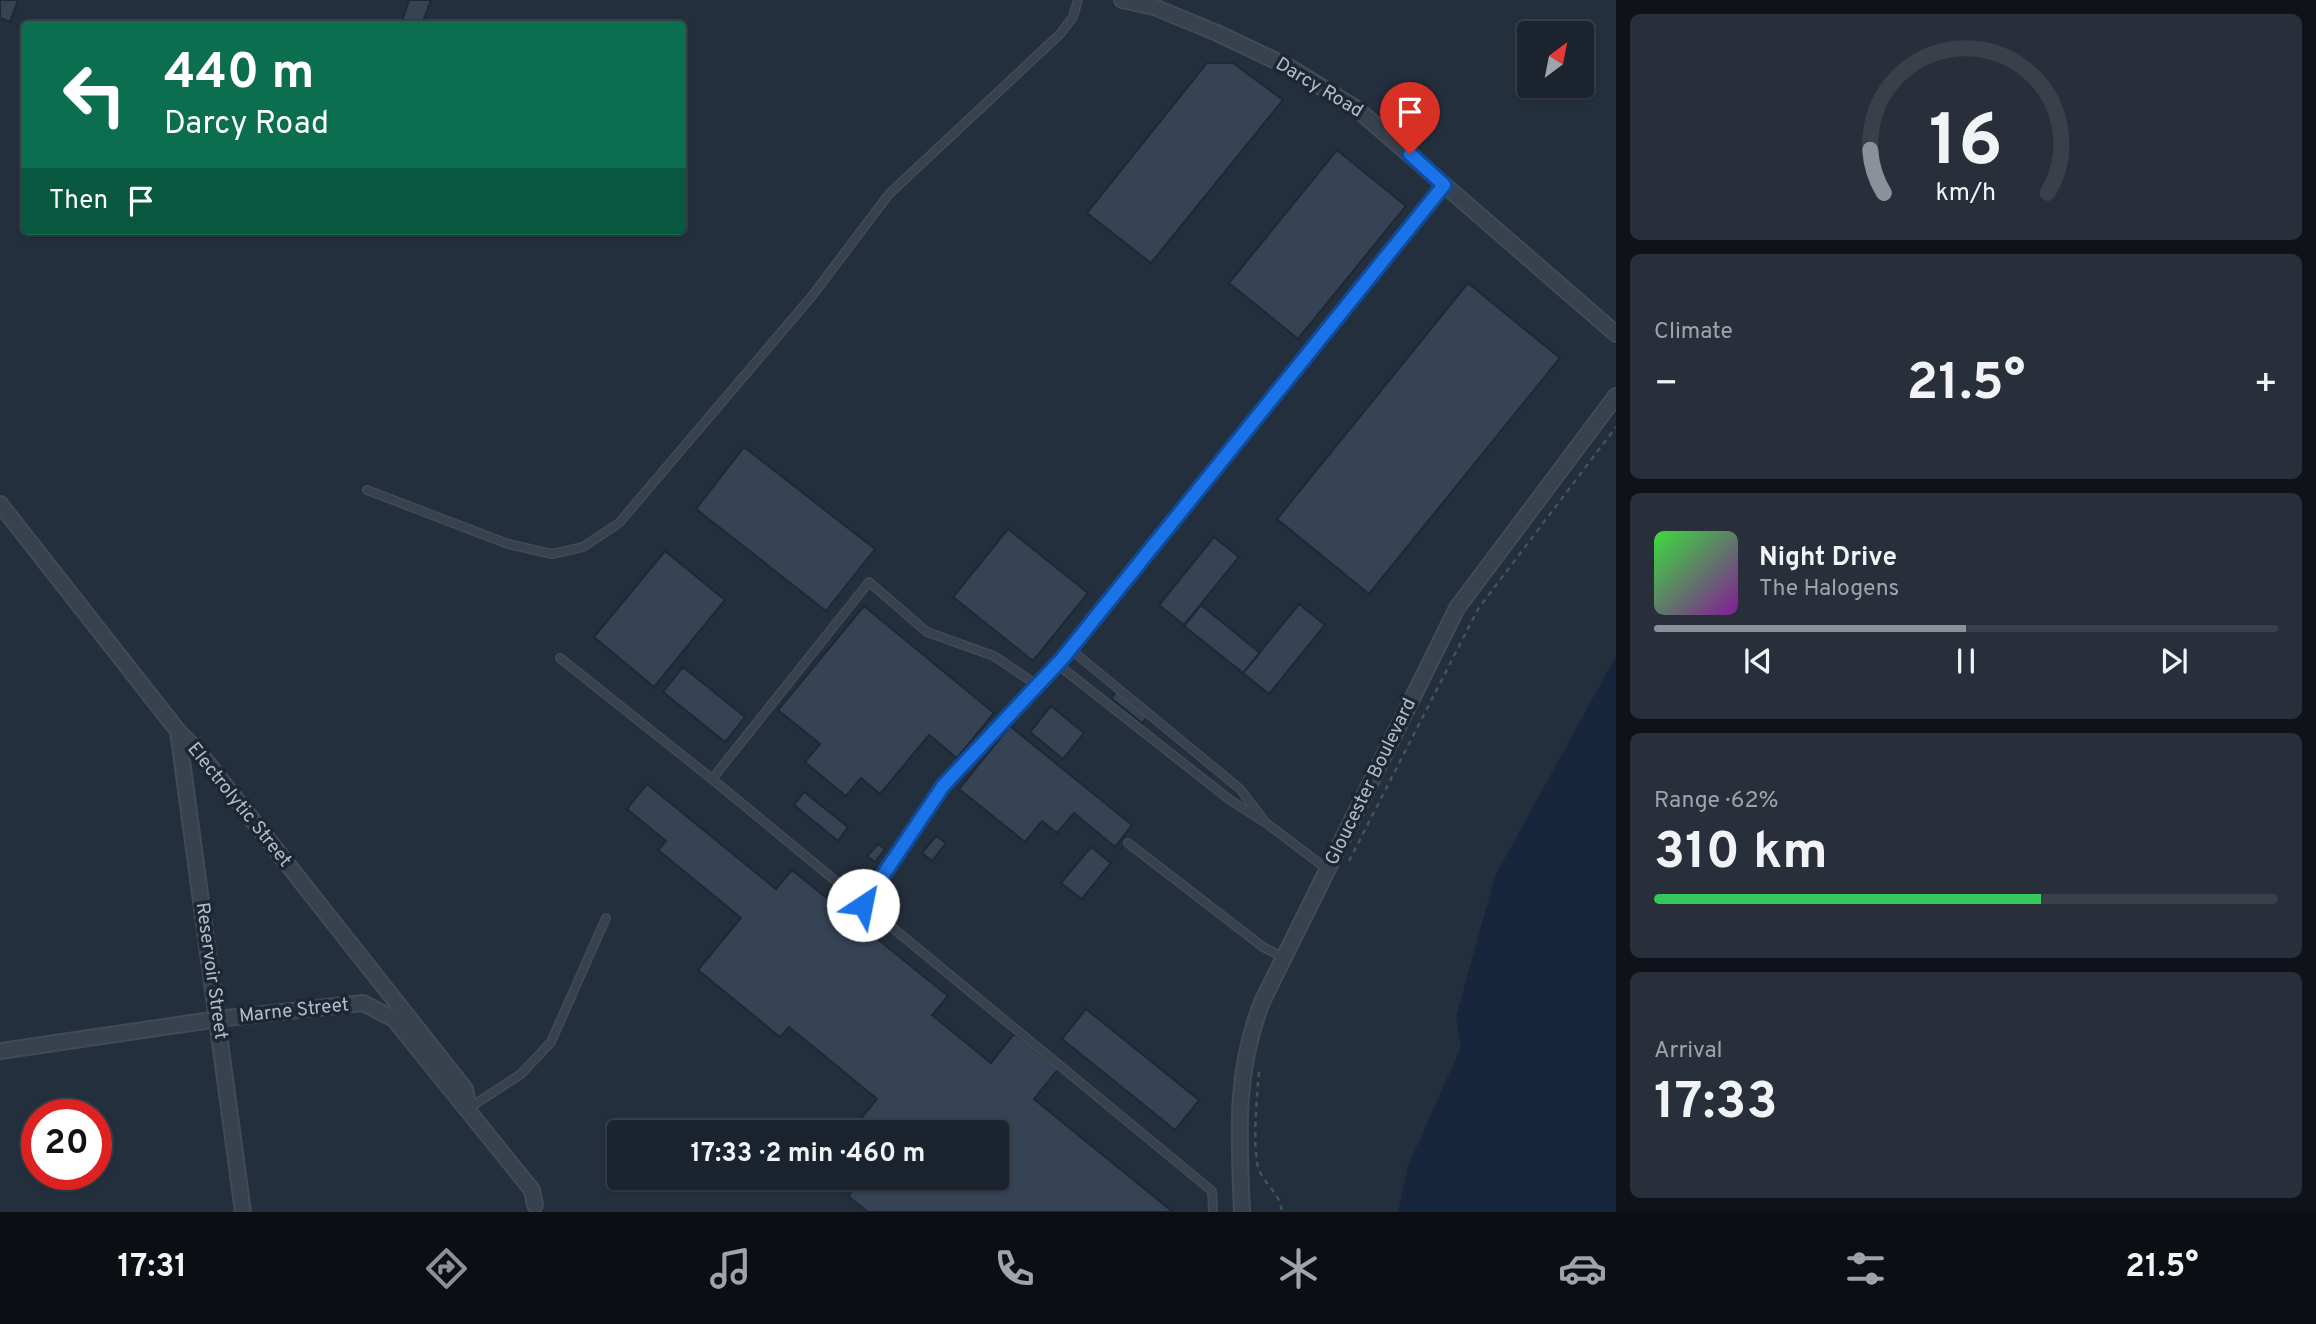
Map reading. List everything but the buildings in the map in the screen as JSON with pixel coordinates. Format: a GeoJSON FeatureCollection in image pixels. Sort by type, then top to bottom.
{"type":"FeatureCollection","features":[{"type":"Feature","properties":{"kind":"street","name":"Darcy Road"},"geometry":{"type":"LineString","coordinates":[[1122,0],[1154,7],[1217,33],[1289,68],[1357,109],[1616,334]]}},
{"type":"Feature","properties":{"kind":"street","name":"Gloucester Boulevard"},"geometry":{"type":"LineString","coordinates":[[1242,1212],[1239,1120],[1245,1059],[1262,1002],[1457,608],[1616,396]]}},
{"type":"Feature","properties":{"kind":"street","name":"Electrolytic Street"},"geometry":{"type":"LineString","coordinates":[[0,504],[465,1089],[469,1109]]}},
{"type":"Feature","properties":{"kind":"street","name":"Reservoir Street"},"geometry":{"type":"LineString","coordinates":[[178,731],[243,1212]]}},
{"type":"Feature","properties":{"kind":"street","name":"Marne Street"},"geometry":{"type":"LineString","coordinates":[[0,1051],[218,1019],[363,1003],[394,1019],[532,1190],[535,1205]]}},
{"type":"Feature","properties":{"kind":"lane"},"geometry":{"type":"LineString","coordinates":[[367,490],[508,544],[552,554],[583,547],[619,523],[812,296],[889,194],[1060,34],[1073,18],[1078,0]]}},
{"type":"Feature","properties":{"kind":"lane"},"geometry":{"type":"LineString","coordinates":[[863,905],[943,786],[1070,649],[1444,185]]}},
{"type":"Feature","properties":{"kind":"lane"},"geometry":{"type":"LineString","coordinates":[[712,779],[869,582],[927,632],[994,656],[1037,685]]}},
{"type":"Feature","properties":{"kind":"lane"},"geometry":{"type":"LineString","coordinates":[[1070,649],[1240,789],[1266,823]]}},
{"type":"Feature","properties":{"kind":"lane"},"geometry":{"type":"LineString","coordinates":[[560,658],[712,779],[1212,1191],[1213,1212]]}},
{"type":"Feature","properties":{"kind":"lane"},"geometry":{"type":"LineString","coordinates":[[1057,664],[1230,800],[1266,823],[1327,870]]}},
{"type":"Feature","properties":{"kind":"lane"},"geometry":{"type":"LineString","coordinates":[[1128,843],[1263,947],[1284,958]]}},
{"type":"Feature","properties":{"kind":"lane"},"geometry":{"type":"LineString","coordinates":[[469,1109],[521,1074],[551,1042],[606,918]]}},
{"type":"Feature","properties":{"kind":"path"},"geometry":{"type":"LineString","coordinates":[[1344,871],[1478,610],[1616,427]]}},
{"type":"Feature","properties":{"kind":"path"},"geometry":{"type":"LineString","coordinates":[[1260,1065],[1256,1110],[1257,1158],[1259,1170],[1281,1202],[1282,1212]]}},
{"type":"Feature","properties":{"kind":"water"},"geometry":{"type":"Polygon","coordinates":[[[1616,656],[1616,1212],[1398,1212],[1408,1166],[1461,1047],[1456,1017],[1495,876],[1616,656]]]}},
{"type":"Feature","properties":{"kind":"route"},"geometry":{"type":"LineString","coordinates":[[863,905],[943,786],[1062,659],[1444,185],[1410,154]]}}]}
